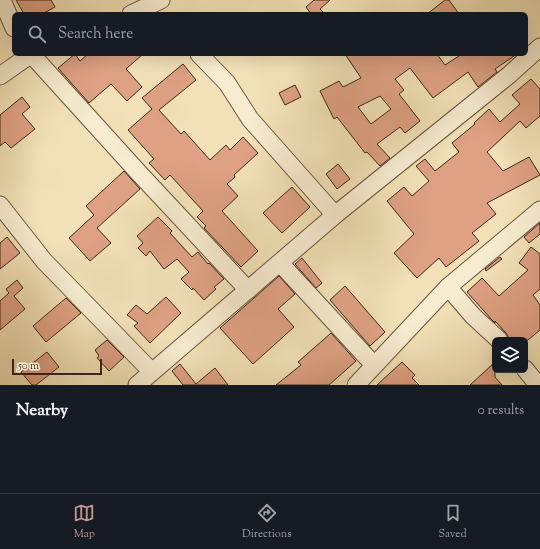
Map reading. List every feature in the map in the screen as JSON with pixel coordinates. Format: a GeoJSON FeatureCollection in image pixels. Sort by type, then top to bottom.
{"type":"FeatureCollection","features":[{"type":"Feature","properties":{"kind":"street"},"geometry":{"type":"LineString","coordinates":[[2,0],[12,23]]}},
{"type":"Feature","properties":{"kind":"street"},"geometry":{"type":"LineString","coordinates":[[138,12],[158,6]]}},
{"type":"Feature","properties":{"kind":"street"},"geometry":{"type":"LineString","coordinates":[[137,385],[335,215],[509,75],[540,47]]}},
{"type":"Feature","properties":{"kind":"street"},"geometry":{"type":"LineString","coordinates":[[0,76],[29,56]]}},
{"type":"Feature","properties":{"kind":"street"},"geometry":{"type":"LineString","coordinates":[[31,56],[248,290]]}},
{"type":"Feature","properties":{"kind":"street"},"geometry":{"type":"LineString","coordinates":[[201,56],[227,84],[250,119],[335,215]]}},
{"type":"Feature","properties":{"kind":"street"},"geometry":{"type":"LineString","coordinates":[[0,206],[44,261],[152,372]]}},
{"type":"Feature","properties":{"kind":"street"},"geometry":{"type":"LineString","coordinates":[[356,385],[448,287],[540,210]]}},
{"type":"Feature","properties":{"kind":"street"},"geometry":{"type":"LineString","coordinates":[[280,263],[374,365]]}},
{"type":"Feature","properties":{"kind":"street"},"geometry":{"type":"LineString","coordinates":[[448,287],[472,316],[496,337]]}},
{"type":"Feature","properties":{"kind":"street"},"geometry":{"type":"LineString","coordinates":[[528,373],[538,385]]}},
{"type":"Feature","properties":{"kind":"building"},"geometry":{"type":"Polygon","coordinates":[[[16,0],[51,0],[55,7],[46,12],[23,12],[16,0]]]}},
{"type":"Feature","properties":{"kind":"building"},"geometry":{"type":"Polygon","coordinates":[[[314,0],[330,0],[320,9],[323,12],[310,12],[306,7],[314,0]]]}},
{"type":"Feature","properties":{"kind":"building"},"geometry":{"type":"Polygon","coordinates":[[[445,0],[449,0],[458,12],[430,12],[445,0]]]}},
{"type":"Feature","properties":{"kind":"building"},"geometry":{"type":"Polygon","coordinates":[[[73,56],[76,56],[80,61],[86,56],[141,56],[126,69],[142,87],[127,101],[111,84],[89,103],[58,68],[73,56]]]}},
{"type":"Feature","properties":{"kind":"building"},"geometry":{"type":"Polygon","coordinates":[[[346,56],[438,56],[445,65],[459,56],[514,56],[495,69],[497,72],[478,87],[468,72],[433,98],[410,68],[395,79],[404,90],[399,94],[420,121],[405,133],[400,127],[377,144],[390,158],[380,166],[367,152],[365,153],[337,117],[334,119],[320,91],[339,81],[343,87],[361,78],[346,56]],[[380,96],[358,107],[371,124],[391,109],[380,96]]]}},
{"type":"Feature","properties":{"kind":"building"},"geometry":{"type":"Polygon","coordinates":[[[183,64],[196,80],[159,110],[181,134],[184,131],[210,160],[226,145],[230,150],[243,137],[258,153],[234,175],[235,177],[227,184],[238,196],[222,211],[258,251],[241,267],[204,228],[206,226],[197,217],[203,211],[170,175],[165,180],[149,163],[154,159],[128,130],[152,109],[142,98],[183,64]]]}},
{"type":"Feature","properties":{"kind":"building"},"geometry":{"type":"Polygon","coordinates":[[[531,79],[540,89],[540,116],[526,128],[520,121],[487,152],[503,171],[529,157],[540,175],[487,203],[496,214],[472,233],[479,241],[446,267],[439,258],[417,278],[394,253],[414,234],[387,201],[404,187],[412,196],[429,181],[416,166],[425,159],[435,171],[459,152],[452,143],[475,124],[474,123],[489,109],[500,122],[520,104],[512,95],[531,79]]]}},
{"type":"Feature","properties":{"kind":"building"},"geometry":{"type":"Polygon","coordinates":[[[295,85],[301,97],[285,105],[279,93],[295,85]]]}},
{"type":"Feature","properties":{"kind":"building"},"geometry":{"type":"Polygon","coordinates":[[[22,97],[30,107],[22,114],[35,129],[11,148],[5,142],[0,146],[0,115],[22,97]]]}},
{"type":"Feature","properties":{"kind":"building"},"geometry":{"type":"Polygon","coordinates":[[[338,164],[350,179],[337,189],[326,174],[338,164]]]}},
{"type":"Feature","properties":{"kind":"building"},"geometry":{"type":"Polygon","coordinates":[[[124,171],[140,189],[97,228],[111,243],[90,261],[69,238],[94,215],[86,206],[124,171]]]}},
{"type":"Feature","properties":{"kind":"building"},"geometry":{"type":"Polygon","coordinates":[[[292,187],[310,207],[282,233],[263,213],[292,187]]]}},
{"type":"Feature","properties":{"kind":"building"},"geometry":{"type":"Polygon","coordinates":[[[158,217],[172,231],[170,233],[192,257],[198,252],[224,279],[214,287],[216,289],[204,300],[193,288],[192,290],[181,279],[189,272],[177,259],[164,269],[150,251],[146,256],[138,248],[143,243],[137,236],[158,217]]]}},
{"type":"Feature","properties":{"kind":"building"},"geometry":{"type":"Polygon","coordinates":[[[540,223],[540,234],[529,243],[524,237],[540,223]]]}},
{"type":"Feature","properties":{"kind":"building"},"geometry":{"type":"Polygon","coordinates":[[[7,237],[20,253],[0,269],[0,243],[7,237]]]}},
{"type":"Feature","properties":{"kind":"building"},"geometry":{"type":"Polygon","coordinates":[[[531,247],[540,254],[540,289],[533,295],[540,305],[540,330],[528,340],[528,337],[508,337],[467,292],[482,278],[499,296],[528,270],[519,263],[531,247]]]}},
{"type":"Feature","properties":{"kind":"building"},"geometry":{"type":"Polygon","coordinates":[[[500,257],[502,259],[486,271],[485,269],[500,257]]]}},
{"type":"Feature","properties":{"kind":"building"},"geometry":{"type":"Polygon","coordinates":[[[302,258],[322,283],[316,288],[295,264],[302,258]]]}},
{"type":"Feature","properties":{"kind":"building"},"geometry":{"type":"Polygon","coordinates":[[[279,276],[295,294],[278,309],[294,327],[253,364],[220,328],[279,276]]]}},
{"type":"Feature","properties":{"kind":"building"},"geometry":{"type":"Polygon","coordinates":[[[17,280],[23,288],[14,296],[25,309],[0,330],[0,301],[9,293],[6,289],[17,280]]]}},
{"type":"Feature","properties":{"kind":"building"},"geometry":{"type":"Polygon","coordinates":[[[345,286],[385,332],[370,346],[330,300],[345,286]]]}},
{"type":"Feature","properties":{"kind":"building"},"geometry":{"type":"Polygon","coordinates":[[[166,297],[181,313],[150,343],[134,326],[138,323],[127,315],[136,305],[147,314],[166,297]]]}},
{"type":"Feature","properties":{"kind":"building"},"geometry":{"type":"Polygon","coordinates":[[[66,298],[81,313],[46,342],[33,326],[66,298]]]}},
{"type":"Feature","properties":{"kind":"building"},"geometry":{"type":"Polygon","coordinates":[[[331,333],[356,361],[329,385],[276,385],[301,365],[298,362],[331,333]]]}},
{"type":"Feature","properties":{"kind":"building"},"geometry":{"type":"Polygon","coordinates":[[[107,340],[124,357],[109,371],[97,358],[99,356],[95,350],[107,340]]]}},
{"type":"Feature","properties":{"kind":"building"},"geometry":{"type":"Polygon","coordinates":[[[47,352],[59,367],[36,385],[32,385],[21,372],[47,352]]]}},
{"type":"Feature","properties":{"kind":"building"},"geometry":{"type":"Polygon","coordinates":[[[402,362],[415,375],[412,378],[419,385],[377,385],[402,362]]]}},
{"type":"Feature","properties":{"kind":"building"},"geometry":{"type":"Polygon","coordinates":[[[180,364],[196,384],[215,368],[228,385],[183,385],[172,371],[180,364]]]}},
{"type":"Feature","properties":{"kind":"building"},"geometry":{"type":"Polygon","coordinates":[[[492,365],[492,373],[495,373],[495,377],[502,385],[470,385],[492,365]]]}}]}
